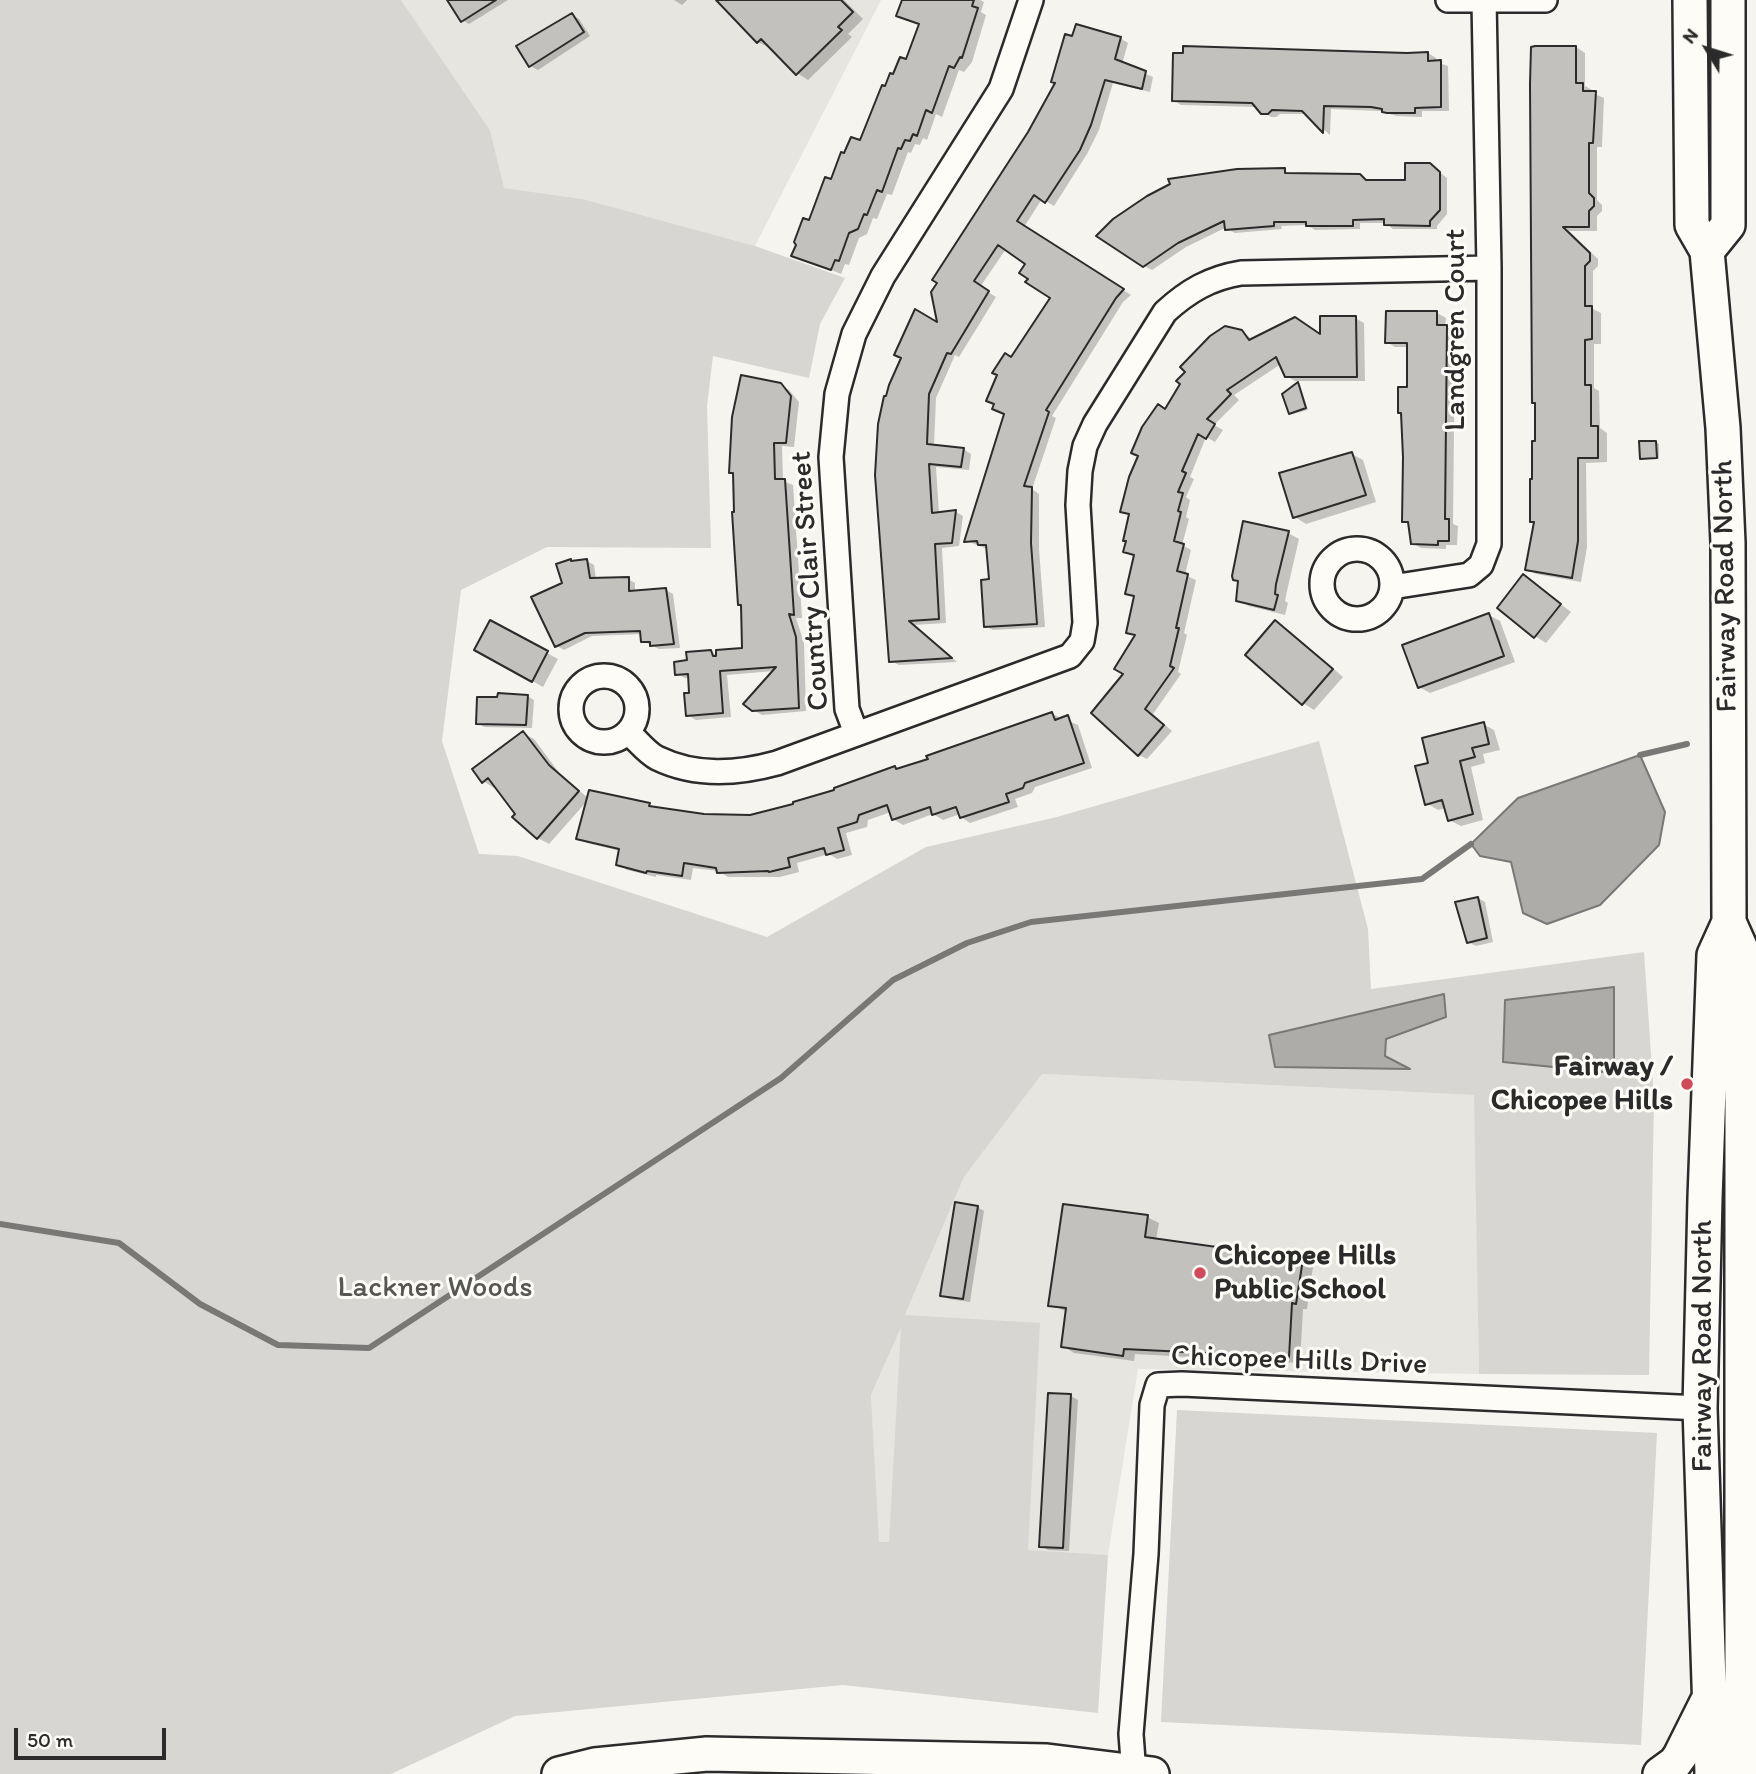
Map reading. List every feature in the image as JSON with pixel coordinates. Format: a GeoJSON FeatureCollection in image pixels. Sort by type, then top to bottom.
{"type":"FeatureCollection","features":[{"type":"Feature","properties":{"kind":"main road","name":"Fairway Road North"},"geometry":{"type":"LineString","coordinates":[[1690,0],[1692,225],[1707,251],[1723,428],[1728,543],[1729,922],[1742,951],[1742,1765],[1738,1774]]}},
{"type":"Feature","properties":{"kind":"main road"},"geometry":{"type":"LineString","coordinates":[[1707,251],[1728,225],[1728,0]]}},
{"type":"Feature","properties":{"kind":"main road","name":"Fairway Road North"},"geometry":{"type":"LineString","coordinates":[[1712,1774],[1700,1408],[1704,1198],[1713,955],[1729,922]]}},
{"type":"Feature","properties":{"kind":"main road"},"geometry":{"type":"LineString","coordinates":[[1660,1774],[1680,1756],[1709,1700]]}},
{"type":"Feature","properties":{"kind":"main road"},"geometry":{"type":"LineString","coordinates":[[559,1774],[595,1765],[707,1754],[1046,1761],[1140,1774]]}},
{"type":"Feature","properties":{"kind":"street","name":"Country Clair Street"},"geometry":{"type":"LineString","coordinates":[[1031,0],[1001,89],[883,276],[855,334],[837,394],[831,457],[847,709],[856,733],[1070,656],[1082,641],[1085,623],[1078,505],[1080,471],[1086,446],[1095,424],[1165,312],[1192,290],[1208,281],[1241,273],[1489,268]]}},
{"type":"Feature","properties":{"kind":"street"},"geometry":{"type":"LineString","coordinates":[[1448,0],[1545,0]]}},
{"type":"Feature","properties":{"kind":"street","name":"Landgren Court"},"geometry":{"type":"LineString","coordinates":[[1392,587],[1469,575],[1481,565],[1489,544],[1489,268],[1484,0]]}},
{"type":"Feature","properties":{"kind":"street"},"geometry":{"type":"LineString","coordinates":[[628,732],[655,758],[698,772],[755,769],[856,733]]}},
{"type":"Feature","properties":{"kind":"street","name":"Chicopee Hills Drive"},"geometry":{"type":"LineString","coordinates":[[1140,1774],[1131,1734],[1146,1553],[1153,1405],[1158,1385],[1700,1408]]}},
{"type":"Feature","properties":{"kind":"shaded area"},"geometry":{"type":"Polygon","coordinates":[[[401,0],[881,0],[755,246],[583,199],[503,188],[490,130],[401,0]]]}},
{"type":"Feature","properties":{"kind":"shaded area"},"geometry":{"type":"Polygon","coordinates":[[[1640,755],[1665,812],[1659,845],[1600,905],[1547,924],[1523,913],[1511,862],[1480,856],[1471,844],[1518,798],[1640,755]]]}},
{"type":"Feature","properties":{"kind":"shaded area"},"geometry":{"type":"Polygon","coordinates":[[[1614,987],[1614,1073],[1503,1062],[1505,1000],[1614,987]]]}},
{"type":"Feature","properties":{"kind":"shaded area"},"geometry":{"type":"Polygon","coordinates":[[[1444,994],[1446,1017],[1386,1039],[1385,1056],[1410,1069],[1275,1067],[1269,1035],[1444,994]]]}},
{"type":"Feature","properties":{"kind":"shaded area","name":"Chicopee Hills Public School"},"geometry":{"type":"Polygon","coordinates":[[[1042,1074],[1475,1095],[1479,1374],[1138,1369],[1108,1555],[878,1542],[871,1395],[964,1177],[1042,1074]]]}},
{"type":"Feature","properties":{"kind":"green space","name":"Lackner Woods"},"geometry":{"type":"Polygon","coordinates":[[[0,0],[401,0],[490,130],[504,188],[583,199],[755,246],[845,278],[820,324],[809,378],[713,356],[707,406],[711,548],[547,547],[461,590],[442,741],[479,854],[518,856],[767,937],[926,847],[1057,817],[1319,741],[1368,929],[1371,989],[1644,952],[1654,1098],[1649,1375],[1479,1374],[1474,1095],[1042,1074],[964,1177],[905,1315],[1040,1323],[1028,1550],[1108,1555],[1098,1713],[843,1685],[515,1716],[391,1774],[0,1774],[0,0]],[[901,1327],[871,1395],[879,1542],[889,1542],[901,1327]]]}},
{"type":"Feature","properties":{"kind":"green space"},"geometry":{"type":"Polygon","coordinates":[[[1177,1410],[1657,1433],[1641,1745],[1161,1722],[1177,1410]]]}},
{"type":"Feature","properties":{"kind":"building"},"geometry":{"type":"Polygon","coordinates":[[[447,0],[496,0],[461,22],[447,0]]]}},
{"type":"Feature","properties":{"kind":"building"},"geometry":{"type":"Polygon","coordinates":[[[716,0],[841,0],[853,12],[838,27],[842,30],[796,75],[761,39],[757,43],[716,0]]]}},
{"type":"Feature","properties":{"kind":"building"},"geometry":{"type":"Polygon","coordinates":[[[902,0],[974,0],[972,6],[978,8],[962,58],[960,57],[954,68],[949,66],[932,113],[926,110],[917,136],[913,134],[910,141],[905,140],[901,149],[898,148],[882,192],[877,190],[867,215],[864,214],[858,229],[849,233],[839,261],[835,260],[831,270],[791,256],[796,245],[794,242],[803,218],[809,220],[825,177],[831,179],[841,152],[844,153],[851,137],[860,140],[882,85],[885,86],[890,73],[893,74],[900,57],[906,59],[919,24],[896,16],[902,0]]]}},
{"type":"Feature","properties":{"kind":"building"},"geometry":{"type":"Polygon","coordinates":[[[572,13],[584,32],[529,67],[516,46],[572,13]]]}},
{"type":"Feature","properties":{"kind":"building"},"geometry":{"type":"Polygon","coordinates":[[[1076,24],[1121,37],[1115,59],[1146,71],[1142,89],[1105,80],[1080,150],[1045,203],[1034,195],[1017,221],[1124,289],[1046,410],[1049,412],[1024,486],[1032,487],[1031,543],[1037,624],[984,627],[981,580],[989,579],[986,545],[978,545],[977,541],[964,542],[1004,414],[992,409],[994,404],[986,401],[997,375],[992,373],[1005,353],[1011,357],[1050,298],[1025,282],[1028,279],[1019,273],[1025,264],[998,245],[974,281],[989,291],[951,354],[947,353],[929,394],[927,444],[964,448],[961,467],[929,464],[932,513],[956,510],[952,543],[935,544],[939,619],[909,621],[952,658],[889,662],[875,475],[878,424],[884,396],[901,358],[894,355],[915,309],[937,322],[931,292],[937,283],[932,280],[1028,132],[1055,83],[1051,82],[1065,34],[1072,36],[1076,24]]]}},
{"type":"Feature","properties":{"kind":"building"},"geometry":{"type":"Polygon","coordinates":[[[1183,46],[1428,52],[1428,61],[1441,60],[1441,107],[1415,108],[1415,113],[1387,113],[1371,107],[1324,106],[1323,133],[1302,111],[1272,110],[1268,114],[1261,114],[1252,103],[1172,101],[1173,53],[1183,53],[1183,46]]]}},
{"type":"Feature","properties":{"kind":"building"},"geometry":{"type":"Polygon","coordinates":[[[1576,46],[1576,83],[1583,83],[1583,91],[1596,91],[1593,143],[1589,143],[1589,193],[1594,198],[1594,206],[1589,211],[1589,227],[1563,227],[1590,253],[1590,261],[1585,266],[1585,306],[1592,306],[1592,339],[1585,340],[1585,385],[1591,385],[1591,426],[1598,426],[1598,458],[1578,458],[1578,541],[1572,578],[1525,570],[1534,522],[1530,522],[1535,403],[1532,403],[1530,84],[1531,47],[1576,46]]]}},
{"type":"Feature","properties":{"kind":"building"},"geometry":{"type":"Polygon","coordinates":[[[1405,163],[1430,163],[1440,172],[1440,210],[1430,221],[1430,226],[1384,225],[1384,219],[1353,220],[1353,226],[1306,226],[1306,222],[1274,222],[1274,226],[1225,230],[1224,221],[1178,243],[1143,267],[1096,236],[1113,219],[1170,184],[1168,179],[1237,169],[1285,168],[1285,173],[1360,174],[1366,180],[1405,180],[1405,163]]]}},
{"type":"Feature","properties":{"kind":"building"},"geometry":{"type":"Polygon","coordinates":[[[1386,311],[1437,311],[1437,325],[1447,325],[1445,519],[1449,519],[1449,541],[1438,541],[1438,545],[1411,544],[1408,522],[1402,522],[1403,457],[1398,387],[1407,387],[1407,343],[1385,343],[1386,311]]]}},
{"type":"Feature","properties":{"kind":"building"},"geometry":{"type":"Polygon","coordinates":[[[1320,316],[1356,316],[1357,377],[1285,377],[1276,357],[1227,390],[1231,394],[1207,419],[1215,424],[1206,439],[1198,434],[1182,471],[1186,473],[1178,492],[1183,493],[1174,541],[1184,544],[1177,571],[1188,574],[1170,666],[1174,668],[1145,709],[1164,725],[1138,756],[1091,713],[1123,674],[1114,669],[1135,635],[1126,633],[1134,596],[1125,594],[1134,555],[1123,552],[1129,514],[1120,512],[1129,477],[1138,456],[1131,453],[1142,427],[1158,404],[1165,409],[1180,384],[1176,381],[1185,372],[1180,367],[1210,336],[1225,326],[1242,330],[1249,340],[1295,317],[1320,334],[1320,316]]]}},
{"type":"Feature","properties":{"kind":"building"},"geometry":{"type":"Polygon","coordinates":[[[741,375],[781,383],[791,396],[786,443],[774,443],[775,479],[785,479],[794,615],[789,614],[796,637],[799,708],[752,711],[743,704],[776,667],[720,671],[723,713],[686,716],[684,693],[689,693],[688,674],[675,675],[674,662],[687,660],[686,652],[711,650],[713,656],[716,656],[716,650],[742,648],[741,605],[738,605],[732,512],[733,473],[729,473],[732,417],[741,375]]]}},
{"type":"Feature","properties":{"kind":"building"},"geometry":{"type":"Polygon","coordinates":[[[1298,382],[1306,408],[1289,414],[1282,394],[1298,382]]]}},
{"type":"Feature","properties":{"kind":"building"},"geometry":{"type":"Polygon","coordinates":[[[1639,441],[1656,441],[1657,458],[1640,459],[1639,441]]]}},
{"type":"Feature","properties":{"kind":"building"},"geometry":{"type":"Polygon","coordinates":[[[1352,452],[1366,495],[1293,518],[1279,473],[1352,452]]]}},
{"type":"Feature","properties":{"kind":"building"},"geometry":{"type":"Polygon","coordinates":[[[1243,521],[1289,531],[1276,584],[1275,594],[1278,595],[1274,610],[1236,601],[1238,581],[1233,580],[1232,576],[1243,521]]]}},
{"type":"Feature","properties":{"kind":"building"},"geometry":{"type":"Polygon","coordinates":[[[571,559],[587,559],[590,578],[629,577],[629,591],[666,588],[674,644],[650,646],[650,642],[641,642],[640,631],[585,633],[555,647],[531,597],[562,583],[556,564],[571,559]]]}},
{"type":"Feature","properties":{"kind":"building"},"geometry":{"type":"Polygon","coordinates":[[[1523,574],[1561,604],[1534,638],[1497,608],[1523,574]]]}},
{"type":"Feature","properties":{"kind":"building"},"geometry":{"type":"Polygon","coordinates":[[[1489,613],[1504,656],[1418,688],[1402,645],[1489,613]]]}},
{"type":"Feature","properties":{"kind":"building"},"geometry":{"type":"Polygon","coordinates":[[[490,620],[548,651],[532,682],[474,650],[490,620]]]}},
{"type":"Feature","properties":{"kind":"building"},"geometry":{"type":"Polygon","coordinates":[[[1275,620],[1333,669],[1302,705],[1245,655],[1275,620]]]}},
{"type":"Feature","properties":{"kind":"building"},"geometry":{"type":"Polygon","coordinates":[[[498,693],[528,695],[526,725],[476,724],[477,697],[497,697],[498,693]]]}},
{"type":"Feature","properties":{"kind":"building"},"geometry":{"type":"Polygon","coordinates":[[[1052,712],[1055,720],[1068,715],[1084,763],[1025,783],[1023,788],[1006,794],[1009,802],[960,818],[956,807],[932,815],[930,807],[892,820],[887,805],[859,815],[857,822],[838,828],[844,850],[826,855],[824,848],[788,858],[790,867],[769,872],[717,873],[716,868],[684,863],[682,876],[646,873],[616,865],[619,849],[576,839],[589,790],[650,803],[649,806],[704,814],[750,815],[793,804],[895,766],[896,769],[928,759],[926,756],[1052,712]]]}},
{"type":"Feature","properties":{"kind":"building"},"geometry":{"type":"Polygon","coordinates":[[[1484,722],[1489,744],[1472,748],[1475,757],[1460,761],[1473,814],[1448,821],[1442,800],[1425,805],[1415,766],[1428,763],[1422,738],[1484,722]]]}},
{"type":"Feature","properties":{"kind":"building"},"geometry":{"type":"Polygon","coordinates":[[[523,731],[549,765],[579,791],[537,839],[512,817],[515,814],[488,778],[482,783],[472,769],[523,731]]]}},
{"type":"Feature","properties":{"kind":"building"},"geometry":{"type":"Polygon","coordinates":[[[1478,897],[1487,938],[1467,943],[1455,902],[1478,897]]]}},
{"type":"Feature","properties":{"kind":"building"},"geometry":{"type":"Polygon","coordinates":[[[955,1202],[978,1206],[963,1299],[940,1296],[955,1202]]]}},
{"type":"Feature","properties":{"kind":"building"},"geometry":{"type":"Polygon","coordinates":[[[1063,1204],[1148,1215],[1145,1237],[1303,1259],[1296,1304],[1292,1303],[1289,1357],[1124,1349],[1123,1356],[1061,1347],[1066,1308],[1048,1306],[1063,1204]]]}},
{"type":"Feature","properties":{"kind":"building"},"geometry":{"type":"Polygon","coordinates":[[[1048,1393],[1071,1394],[1063,1548],[1039,1547],[1048,1393]]]}},
{"type":"Feature","properties":{"kind":"waterway"},"geometry":{"type":"LineString","coordinates":[[1640,755],[1687,744]]}},
{"type":"Feature","properties":{"kind":"waterway"},"geometry":{"type":"LineString","coordinates":[[0,1224],[119,1243],[200,1304],[278,1345],[369,1348],[781,1078],[893,980],[967,943],[1031,922],[1422,879],[1471,844]]}},
{"type":"Feature","properties":{"kind":"place","name":"Fairway / Chicopee Hills"},"geometry":{"type":"Point","coordinates":[1687,1084]}},
{"type":"Feature","properties":{"kind":"place","name":"Chicopee Hills Public School"},"geometry":{"type":"Point","coordinates":[1200,1273]}}]}
